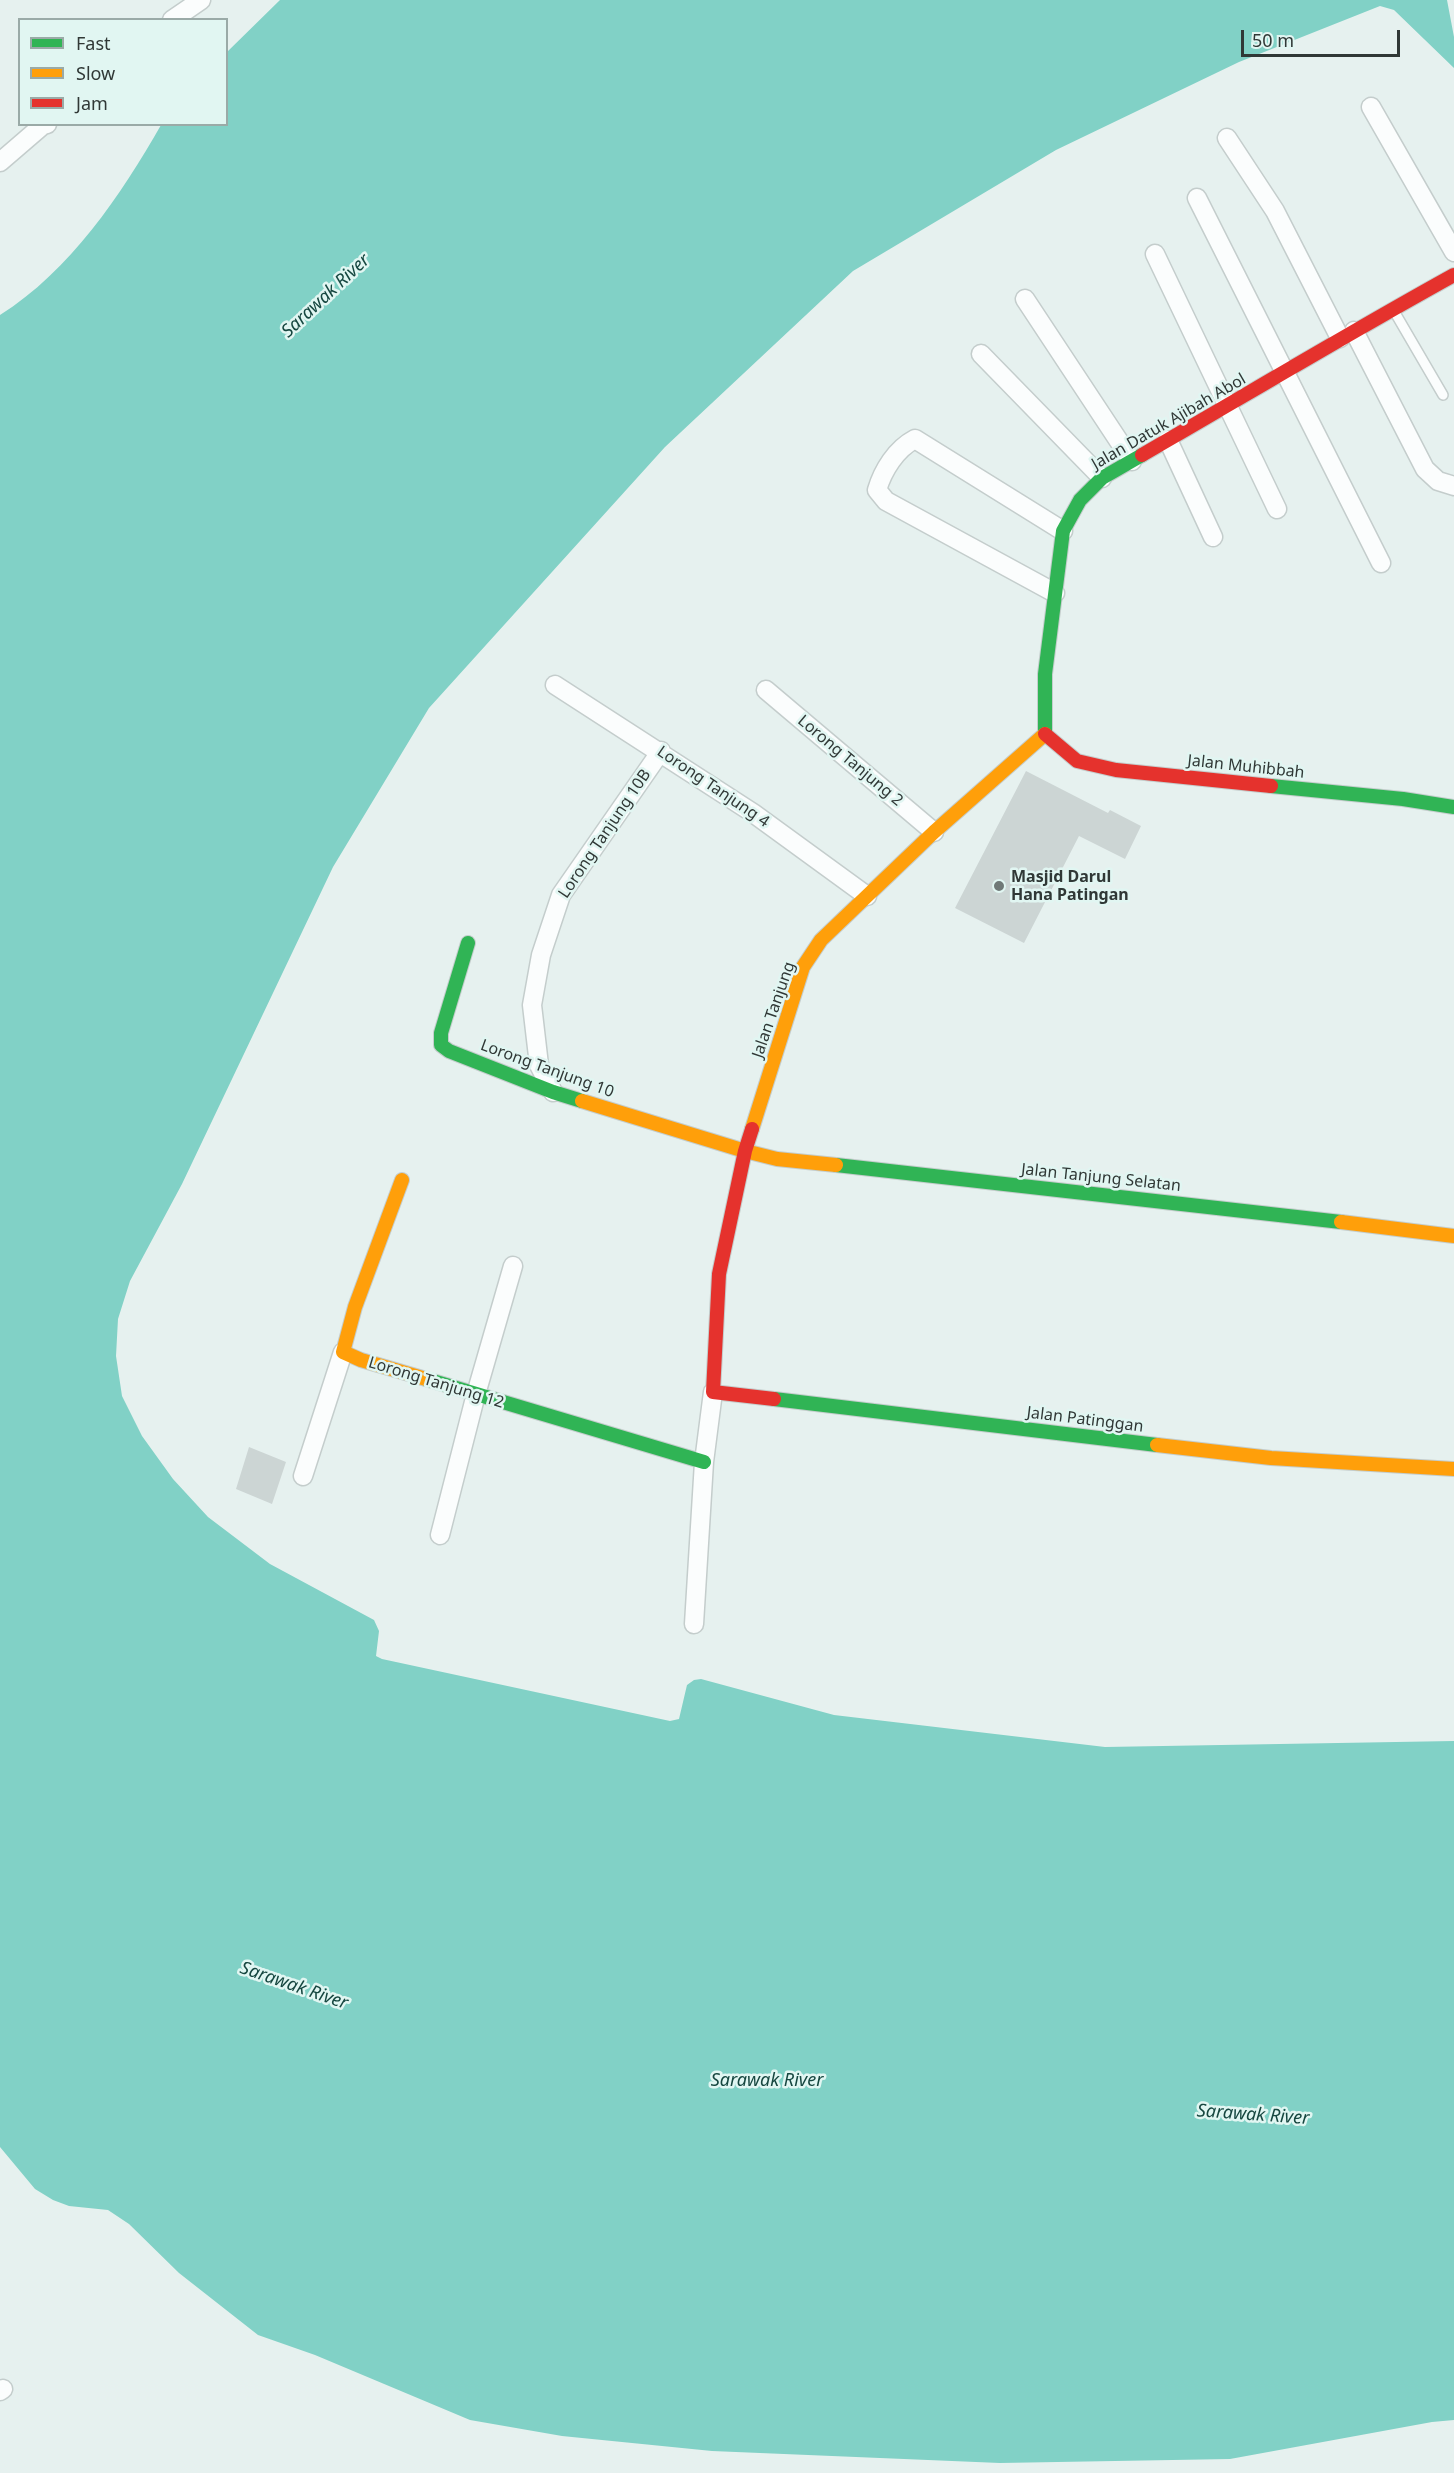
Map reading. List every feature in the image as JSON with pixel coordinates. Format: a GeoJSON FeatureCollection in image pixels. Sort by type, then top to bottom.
{"type":"FeatureCollection","features":[{"type":"Feature","properties":{"kind":"main road","name":"Jalan Datuk Ajibah Abol"},"geometry":{"type":"LineString","coordinates":[[1045,734],[1046,674],[1062,531],[1080,500],[1102,478],[1454,275]]}},
{"type":"Feature","properties":{"kind":"main road","name":"Jalan Muhibbah"},"geometry":{"type":"LineString","coordinates":[[1045,734],[1077,761],[1116,770],[1403,799],[1454,807]]}},
{"type":"Feature","properties":{"kind":"main road","name":"Jalan Tanjung"},"geometry":{"type":"LineString","coordinates":[[713,1392],[719,1274],[746,1151],[803,967],[821,940],[934,832],[1045,734]]}},
{"type":"Feature","properties":{"kind":"main road","name":"Lorong Tanjung 10"},"geometry":{"type":"LineString","coordinates":[[468,943],[441,1033],[441,1045],[449,1051],[553,1092],[746,1151]]}},
{"type":"Feature","properties":{"kind":"main road","name":"Jalan Tanjung Selatan"},"geometry":{"type":"LineString","coordinates":[[746,1151],[777,1159],[1222,1207],[1454,1236]]}},
{"type":"Feature","properties":{"kind":"main road"},"geometry":{"type":"LineString","coordinates":[[343,1352],[355,1307],[402,1180]]}},
{"type":"Feature","properties":{"kind":"main road","name":"Lorong Tanjung 12"},"geometry":{"type":"LineString","coordinates":[[343,1352],[361,1360],[704,1462]]}},
{"type":"Feature","properties":{"kind":"main road","name":"Jalan Patinggan"},"geometry":{"type":"LineString","coordinates":[[713,1392],[1271,1458],[1454,1469]]}},
{"type":"Feature","properties":{"kind":"street"},"geometry":{"type":"LineString","coordinates":[[175,18],[201,0]]}},
{"type":"Feature","properties":{"kind":"street"},"geometry":{"type":"LineString","coordinates":[[1371,107],[1454,252]]}},
{"type":"Feature","properties":{"kind":"street"},"geometry":{"type":"LineString","coordinates":[[0,162],[42,126]]}},
{"type":"Feature","properties":{"kind":"street"},"geometry":{"type":"LineString","coordinates":[[1227,138],[1275,211],[1425,469],[1438,481],[1454,486]]}},
{"type":"Feature","properties":{"kind":"street"},"geometry":{"type":"LineString","coordinates":[[1197,198],[1381,563]]}},
{"type":"Feature","properties":{"kind":"street"},"geometry":{"type":"LineString","coordinates":[[1155,254],[1277,509]]}},
{"type":"Feature","properties":{"kind":"street"},"geometry":{"type":"LineString","coordinates":[[1025,299],[1132,461]]}},
{"type":"Feature","properties":{"kind":"street"},"geometry":{"type":"LineString","coordinates":[[981,354],[1102,478]]}},
{"type":"Feature","properties":{"kind":"street"},"geometry":{"type":"LineString","coordinates":[[1055,592],[886,501],[877,490],[882,474],[904,445],[915,439],[1062,531]]}},
{"type":"Feature","properties":{"kind":"street"},"geometry":{"type":"LineString","coordinates":[[1168,440],[1213,537]]}},
{"type":"Feature","properties":{"kind":"street","name":"Lorong Tanjung 4"},"geometry":{"type":"LineString","coordinates":[[555,685],[753,813],[867,896]]}},
{"type":"Feature","properties":{"kind":"street","name":"Lorong Tanjung 2"},"geometry":{"type":"LineString","coordinates":[[766,690],[934,832]]}},
{"type":"Feature","properties":{"kind":"street","name":"Lorong Tanjung 10B"},"geometry":{"type":"LineString","coordinates":[[553,1092],[539,1065],[531,1005],[541,955],[561,895],[661,752]]}},
{"type":"Feature","properties":{"kind":"street"},"geometry":{"type":"LineString","coordinates":[[440,1535],[476,1394],[513,1266]]}},
{"type":"Feature","properties":{"kind":"street"},"geometry":{"type":"LineString","coordinates":[[303,1476],[343,1352]]}},
{"type":"Feature","properties":{"kind":"street"},"geometry":{"type":"LineString","coordinates":[[694,1624],[704,1462],[713,1392]]}},
{"type":"Feature","properties":{"kind":"lane"},"geometry":{"type":"LineString","coordinates":[[1393,309],[1443,395]]}},
{"type":"Feature","properties":{"kind":"water","name":"Sarawak River"},"geometry":{"type":"Polygon","coordinates":[[[280,0],[1447,0],[1454,37],[1454,68],[1394,10],[1380,6],[1239,62],[1056,150],[853,271],[665,447],[429,708],[333,867],[182,1184],[130,1281],[118,1319],[116,1356],[122,1396],[142,1436],[173,1479],[208,1517],[270,1564],[374,1620],[379,1631],[376,1656],[382,1659],[670,1721],[679,1719],[687,1685],[694,1680],[701,1679],[834,1715],[1105,1747],[1454,1741],[1454,2420],[1432,2422],[1230,2459],[1000,2463],[712,2451],[562,2436],[470,2420],[315,2355],[258,2335],[179,2273],[129,2224],[108,2210],[69,2206],[53,2200],[35,2189],[0,2147],[0,315],[49,277],[92,230],[129,178],[160,126],[228,126],[228,51],[280,0]]]}},
{"type":"Feature","properties":{"kind":"building"},"geometry":{"type":"Polygon","coordinates":[[[1026,771],[1108,813],[1110,810],[1141,826],[1125,859],[1079,836],[1024,943],[955,908],[1026,771]]]}},
{"type":"Feature","properties":{"kind":"building"},"geometry":{"type":"Polygon","coordinates":[[[249,1447],[286,1462],[272,1504],[236,1489],[249,1447]]]}},
{"type":"Feature","properties":{"kind":"traffic: fast"},"geometry":{"type":"LineString","coordinates":[[1045,734],[1045,674],[1063,531],[1080,500],[1102,478],[1142,455]]}},
{"type":"Feature","properties":{"kind":"traffic: fast"},"geometry":{"type":"LineString","coordinates":[[1271,786],[1403,799],[1454,807]]}},
{"type":"Feature","properties":{"kind":"traffic: fast"},"geometry":{"type":"LineString","coordinates":[[468,943],[441,1033],[441,1045],[449,1051],[582,1101]]}},
{"type":"Feature","properties":{"kind":"traffic: fast"},"geometry":{"type":"LineString","coordinates":[[836,1165],[1341,1222]]}},
{"type":"Feature","properties":{"kind":"traffic: fast"},"geometry":{"type":"LineString","coordinates":[[426,1379],[704,1462]]}},
{"type":"Feature","properties":{"kind":"traffic: fast"},"geometry":{"type":"LineString","coordinates":[[774,1399],[1157,1445]]}},
{"type":"Feature","properties":{"kind":"traffic: slow"},"geometry":{"type":"LineString","coordinates":[[752,1129],[803,967],[821,940],[934,832],[1045,734]]}},
{"type":"Feature","properties":{"kind":"traffic: slow"},"geometry":{"type":"LineString","coordinates":[[582,1101],[745,1151],[777,1159],[836,1165]]}},
{"type":"Feature","properties":{"kind":"traffic: slow"},"geometry":{"type":"LineString","coordinates":[[402,1180],[355,1307],[343,1352],[361,1360],[426,1379]]}},
{"type":"Feature","properties":{"kind":"traffic: slow"},"geometry":{"type":"LineString","coordinates":[[1341,1222],[1454,1236]]}},
{"type":"Feature","properties":{"kind":"traffic: slow"},"geometry":{"type":"LineString","coordinates":[[1157,1445],[1271,1458],[1454,1469]]}},
{"type":"Feature","properties":{"kind":"traffic: jam"},"geometry":{"type":"LineString","coordinates":[[1142,455],[1454,275]]}},
{"type":"Feature","properties":{"kind":"traffic: jam"},"geometry":{"type":"LineString","coordinates":[[1045,734],[1077,761],[1116,770],[1271,786]]}},
{"type":"Feature","properties":{"kind":"traffic: jam"},"geometry":{"type":"LineString","coordinates":[[752,1129],[745,1151],[719,1274],[713,1392],[774,1399]]}},
{"type":"Feature","properties":{"kind":"place","name":"Masjid Darul Hana Patingan"},"geometry":{"type":"Point","coordinates":[999,886]}}]}
